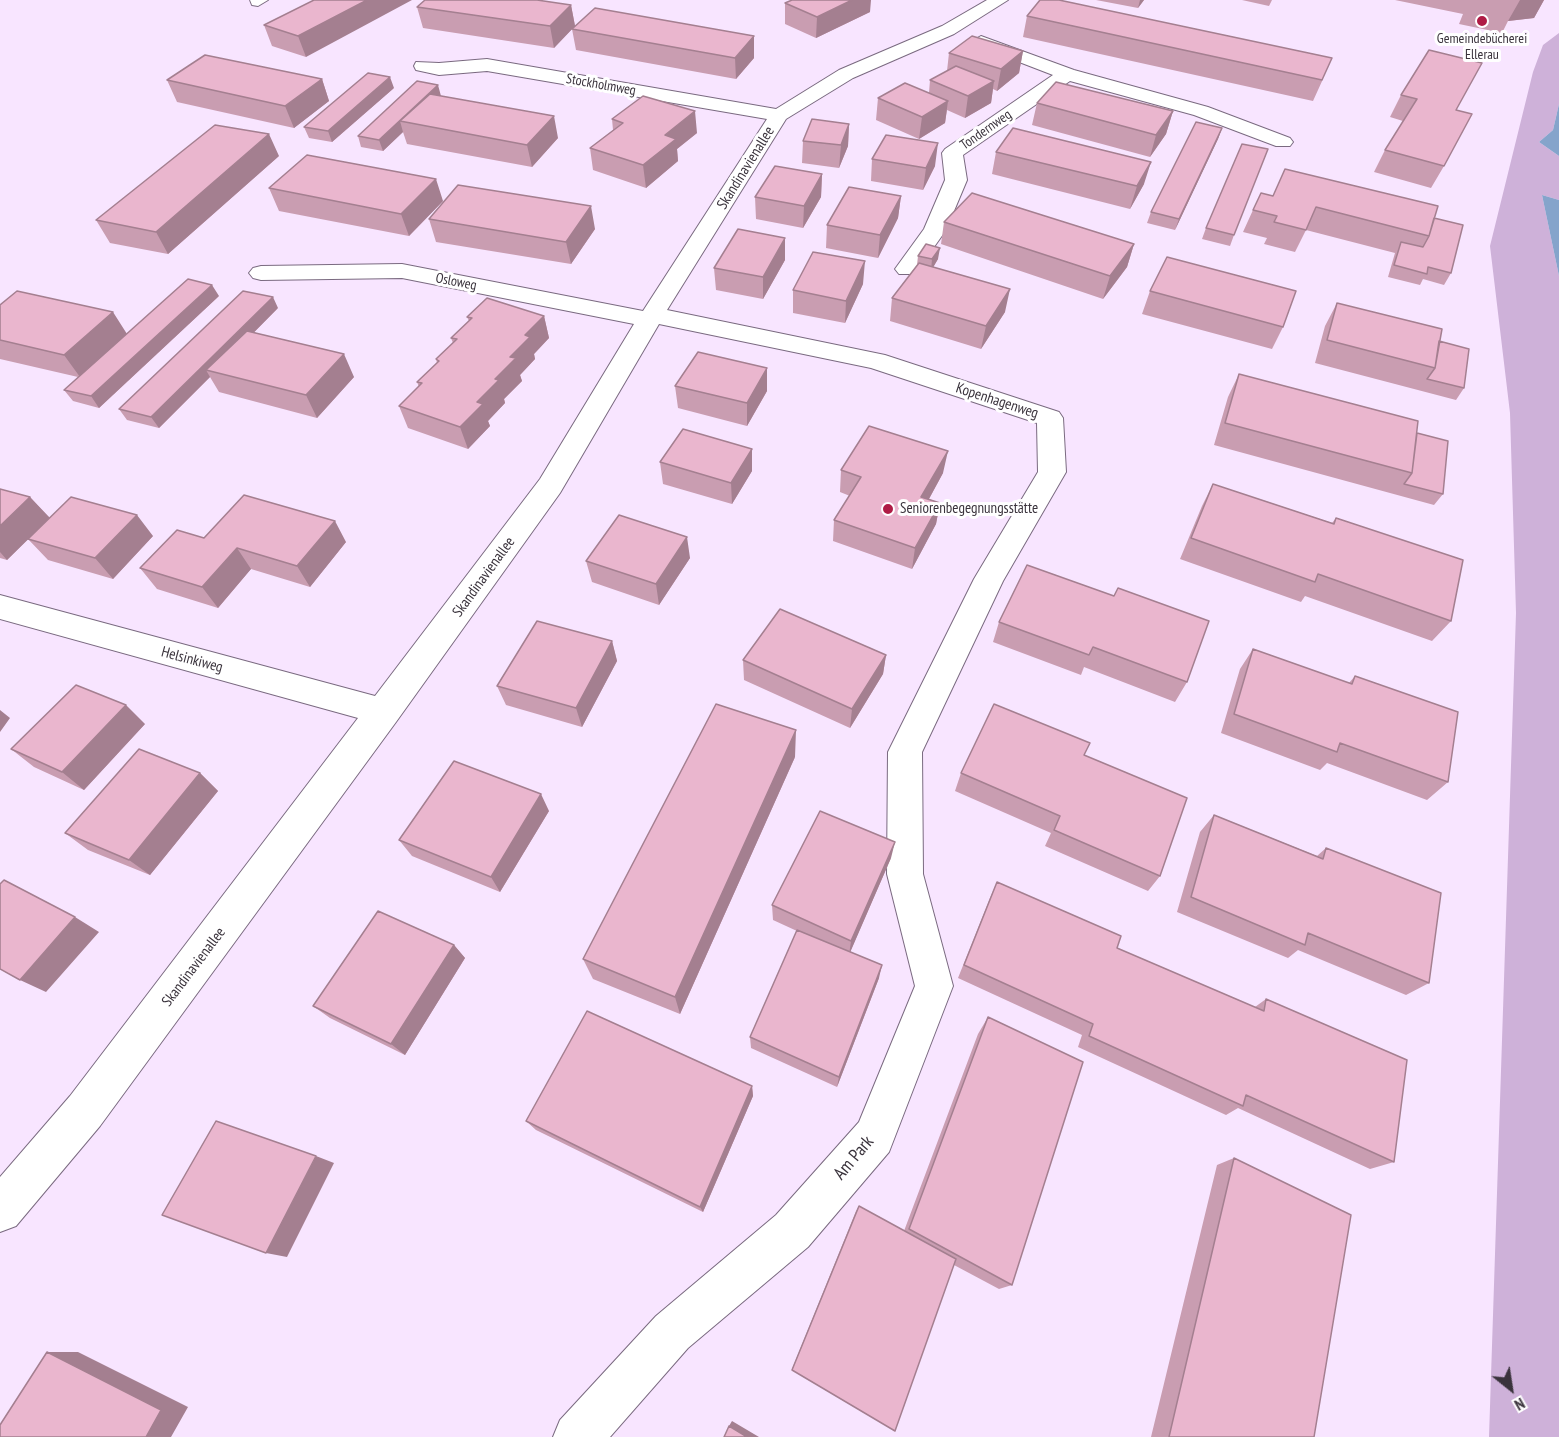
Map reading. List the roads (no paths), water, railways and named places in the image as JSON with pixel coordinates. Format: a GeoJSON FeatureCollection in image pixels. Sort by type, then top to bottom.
{"type":"FeatureCollection","features":[{"type":"Feature","properties":{"kind":"street","name":"Skandinavienallee"},"geometry":{"type":"LineString","coordinates":[[0,1210],[85,1111],[550,486],[651,318],[779,115],[846,74],[948,30],[999,0]]}},
{"type":"Feature","properties":{"kind":"street"},"geometry":{"type":"LineString","coordinates":[[948,30],[1068,74],[1201,111],[1283,142]]}},
{"type":"Feature","properties":{"kind":"street","name":"Stockholmweg"},"geometry":{"type":"LineString","coordinates":[[423,66],[439,69],[487,65],[779,115]]}},
{"type":"Feature","properties":{"kind":"street","name":"Tondernweg"},"geometry":{"type":"LineString","coordinates":[[907,269],[935,230],[956,180],[952,153],[1068,74]]}},
{"type":"Feature","properties":{"kind":"street","name":"Osloweg"},"geometry":{"type":"LineString","coordinates":[[261,273],[402,271],[651,318]]}},
{"type":"Feature","properties":{"kind":"street","name":"Kopenhagenweg"},"geometry":{"type":"LineString","coordinates":[[651,318],[876,361],[1050,418],[1052,472],[989,579],[905,752]]}},
{"type":"Feature","properties":{"kind":"street","name":"Helsinkiweg"},"geometry":{"type":"LineString","coordinates":[[0,607],[384,712]]}},
{"type":"Feature","properties":{"kind":"street","name":"Am Park"},"geometry":{"type":"LineString","coordinates":[[577,1437],[672,1332],[792,1231],[874,1137],[934,986],[905,874],[905,752]]}},
{"type":"Feature","properties":{"kind":"water"},"geometry":{"type":"Polygon","coordinates":[[[1559,104],[1559,156],[1539,142],[1553,130],[1559,104]]]}},
{"type":"Feature","properties":{"kind":"water"},"geometry":{"type":"Polygon","coordinates":[[[1542,195],[1559,200],[1559,276],[1542,195]]]}},
{"type":"Feature","properties":{"kind":"place","name":"Gemeindebücherei Ellerau"},"geometry":{"type":"Point","coordinates":[1482,21]}},
{"type":"Feature","properties":{"kind":"place","name":"Seniorenbegegnungsstätte"},"geometry":{"type":"Point","coordinates":[888,509]}}]}
